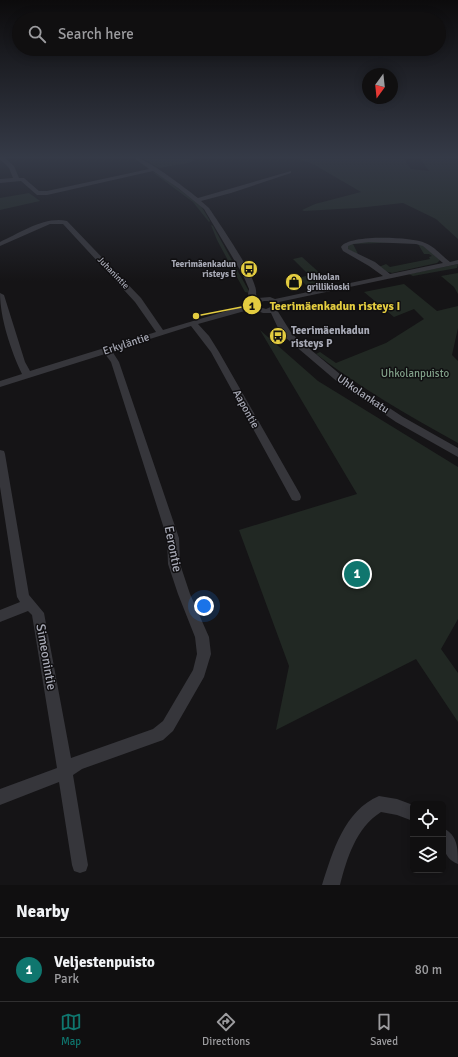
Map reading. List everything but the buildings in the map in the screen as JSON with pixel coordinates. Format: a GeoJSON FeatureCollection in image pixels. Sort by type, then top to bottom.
{"type":"FeatureCollection","features":[{"type":"Feature","properties":{"kind":"street"},"geometry":{"type":"LineString","coordinates":[[206,198],[199,200],[212,216],[253,289],[271,303]]}},
{"type":"Feature","properties":{"kind":"street","name":"Juhanintie"},"geometry":{"type":"LineString","coordinates":[[0,244],[48,223],[58,221],[67,224],[138,300],[161,333]]}},
{"type":"Feature","properties":{"kind":"street"},"geometry":{"type":"LineString","coordinates":[[389,276],[372,264],[345,250],[347,243],[358,240],[417,242],[425,245],[448,264]]}},
{"type":"Feature","properties":{"kind":"street"},"geometry":{"type":"LineString","coordinates":[[263,311],[271,303],[458,262]]}},
{"type":"Feature","properties":{"kind":"street"},"geometry":{"type":"LineString","coordinates":[[253,289],[252,294],[255,303]]}},
{"type":"Feature","properties":{"kind":"street"},"geometry":{"type":"LineString","coordinates":[[0,295],[21,362],[28,376]]}},
{"type":"Feature","properties":{"kind":"street","name":"Erkyläntie"},"geometry":{"type":"LineString","coordinates":[[0,384],[255,303],[271,303]]}},
{"type":"Feature","properties":{"kind":"street","name":"Uhkolankatu"},"geometry":{"type":"LineString","coordinates":[[255,303],[257,310],[263,311],[269,318],[278,323],[292,339],[345,384],[377,405],[458,453]]}},
{"type":"Feature","properties":{"kind":"street","name":"Uhkolankatu"},"geometry":{"type":"LineString","coordinates":[[271,303],[278,323]]}},
{"type":"Feature","properties":{"kind":"street","name":"Aapontie"},"geometry":{"type":"LineString","coordinates":[[193,323],[215,352],[296,497]]}},
{"type":"Feature","properties":{"kind":"street","name":"Eerontie"},"geometry":{"type":"LineString","coordinates":[[0,797],[65,772],[77,763],[158,735],[168,726],[199,672],[204,654],[202,637],[184,594],[174,564],[173,538],[115,362],[107,350]]}},
{"type":"Feature","properties":{"kind":"street","name":"Simeonintie"},"geometry":{"type":"LineString","coordinates":[[0,454],[23,597],[38,614],[64,755],[65,772],[80,865]]}},
{"type":"Feature","properties":{"kind":"street"},"geometry":{"type":"LineString","coordinates":[[0,616],[30,604]]}},
{"type":"Feature","properties":{"kind":"street"},"geometry":{"type":"LineString","coordinates":[[331,885],[350,834],[361,816],[379,804],[397,807],[410,812]]}},
{"type":"Feature","properties":{"kind":"street"},"geometry":{"type":"LineString","coordinates":[[444,837],[458,856]]}},
{"type":"Feature","properties":{"kind":"green space"},"geometry":{"type":"Polygon","coordinates":[[[0,198],[36,198],[40,201],[0,210],[0,198]]]}},
{"type":"Feature","properties":{"kind":"green space"},"geometry":{"type":"Polygon","coordinates":[[[188,198],[191,198],[201,206],[210,221],[209,222],[193,202],[188,198]]]}},
{"type":"Feature","properties":{"kind":"green space"},"geometry":{"type":"Polygon","coordinates":[[[337,198],[458,198],[458,239],[436,219],[403,203],[357,208],[302,210],[315,204],[337,198]]]}},
{"type":"Feature","properties":{"kind":"green space"},"geometry":{"type":"Polygon","coordinates":[[[211,225],[213,226],[250,293],[245,292],[217,240],[211,225]]]}},
{"type":"Feature","properties":{"kind":"green space"},"geometry":{"type":"Polygon","coordinates":[[[408,241],[421,243],[440,260],[437,263],[392,273],[384,271],[379,267],[386,264],[390,267],[430,259],[429,257],[432,256],[429,254],[424,254],[418,244],[408,242],[353,244],[358,254],[347,250],[348,245],[356,242],[408,241]]]}},
{"type":"Feature","properties":{"kind":"green space"},"geometry":{"type":"Polygon","coordinates":[[[302,257],[334,286],[312,291],[299,278],[309,275],[293,259],[302,257]]]}},
{"type":"Feature","properties":{"kind":"green space"},"geometry":{"type":"Polygon","coordinates":[[[458,264],[457,268],[413,276],[409,274],[458,264]]]}},
{"type":"Feature","properties":{"kind":"green space"},"geometry":{"type":"Polygon","coordinates":[[[458,273],[458,294],[454,287],[441,276],[458,273]]]}},
{"type":"Feature","properties":{"kind":"green space","name":"Uhkolanpuisto"},"geometry":{"type":"Polygon","coordinates":[[[404,284],[437,311],[458,306],[458,328],[452,355],[458,361],[458,443],[386,401],[316,354],[320,352],[336,363],[386,343],[424,319],[414,309],[394,317],[364,292],[404,284]]]}},
{"type":"Feature","properties":{"kind":"green space"},"geometry":{"type":"Polygon","coordinates":[[[260,330],[318,381],[458,467],[458,619],[441,649],[458,673],[458,722],[416,659],[276,730],[289,666],[239,530],[357,494],[260,330]]]}},
{"type":"Feature","properties":{"kind":"place","name":"Teerimäenkadun risteys E"},"geometry":{"type":"Point","coordinates":[249,269]}},
{"type":"Feature","properties":{"kind":"place","name":"Uhkolan grillikioski"},"geometry":{"type":"Point","coordinates":[294,282]}},
{"type":"Feature","properties":{"kind":"place","name":"Teerimäenkadun risteys I"},"geometry":{"type":"Point","coordinates":[196,316]}},
{"type":"Feature","properties":{"kind":"place","name":"Teerimäenkadun risteys P"},"geometry":{"type":"Point","coordinates":[278,336]}},
{"type":"Feature","properties":{"kind":"place","name":"Veljestenpuisto"},"geometry":{"type":"Point","coordinates":[357,574]}}]}
